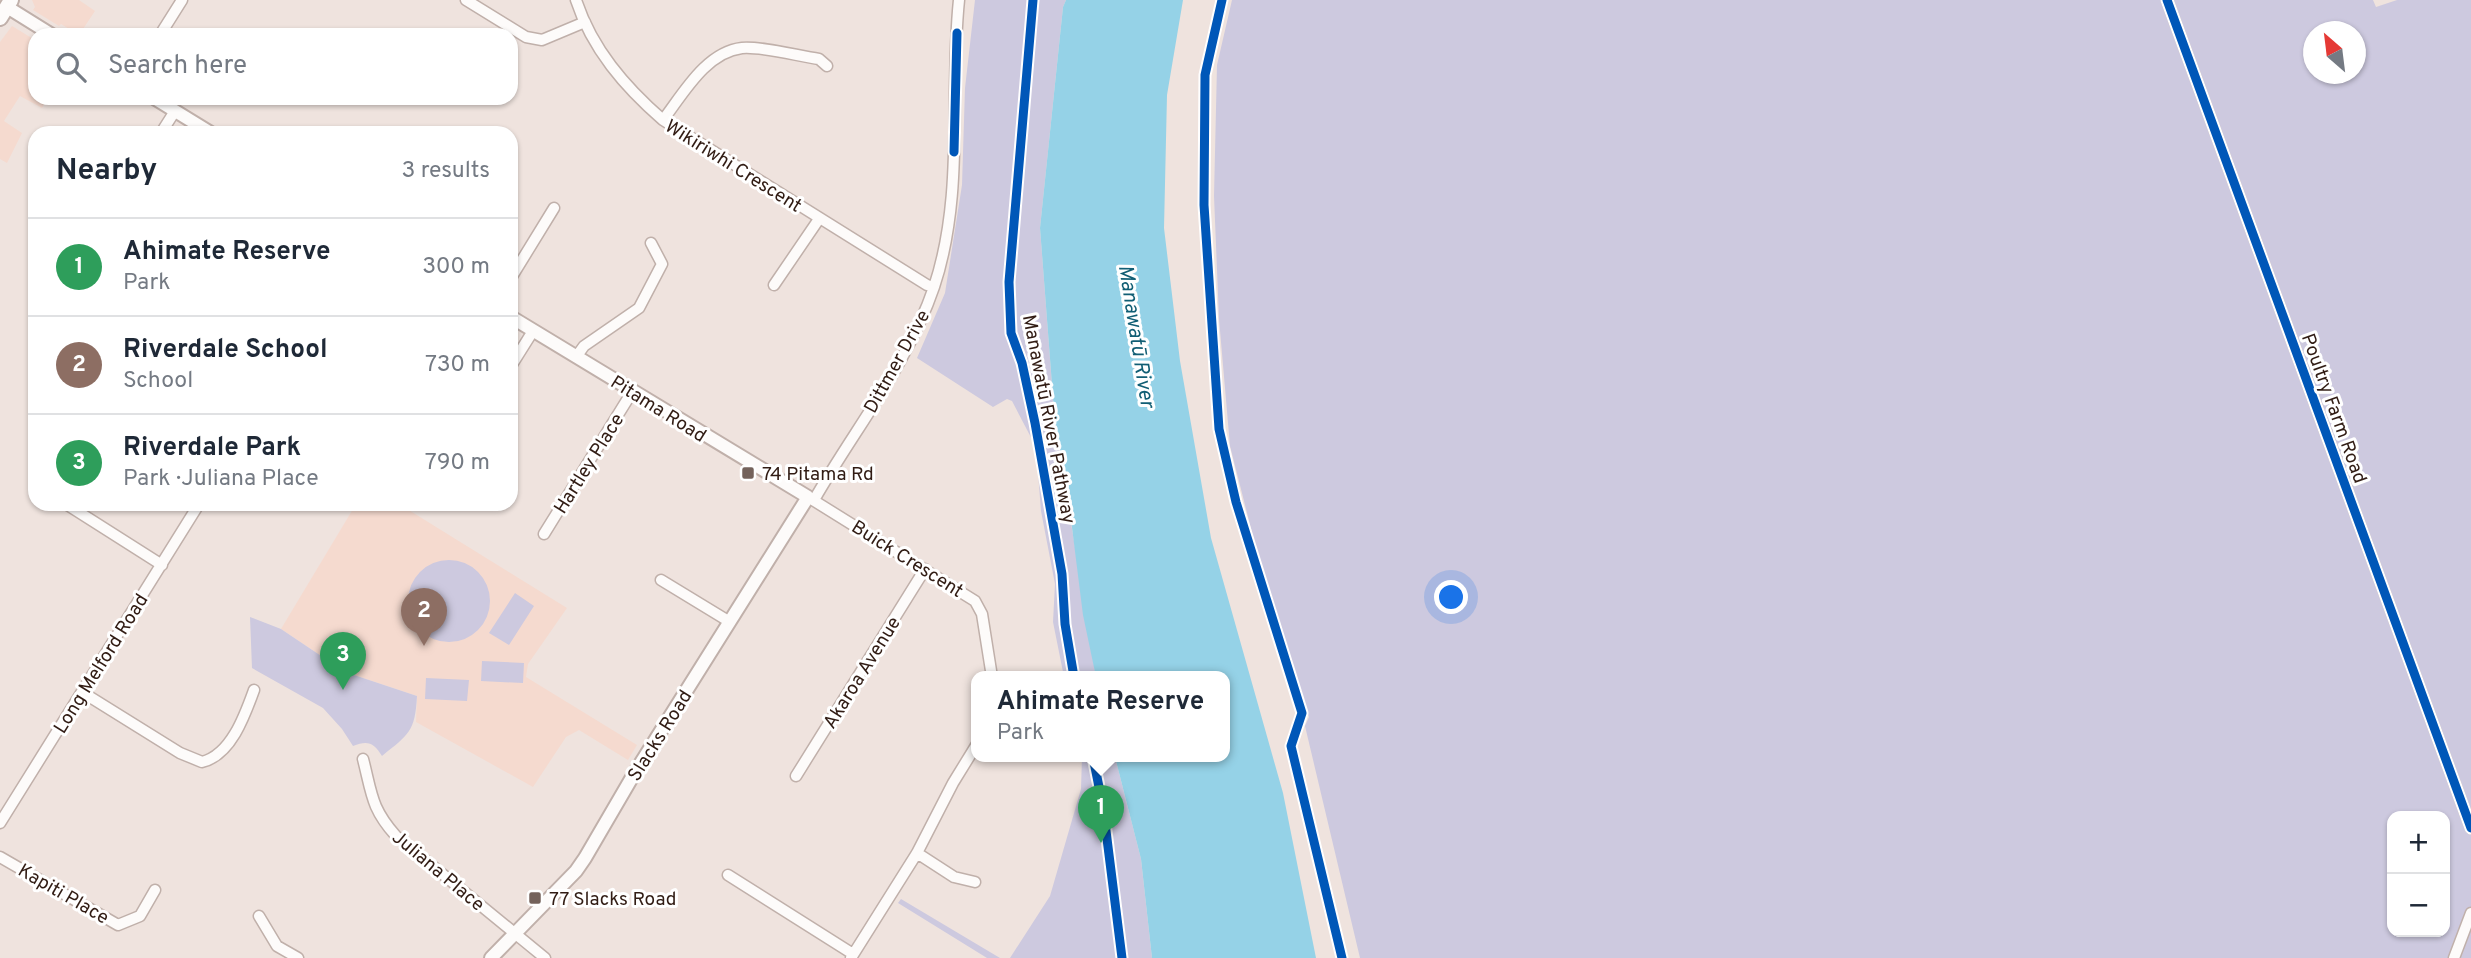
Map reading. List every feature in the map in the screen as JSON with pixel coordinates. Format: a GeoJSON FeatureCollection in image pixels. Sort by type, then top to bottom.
{"type":"FeatureCollection","features":[{"type":"Feature","properties":{"kind":"street"},"geometry":{"type":"LineString","coordinates":[[164,28],[182,0]]}},
{"type":"Feature","properties":{"kind":"street"},"geometry":{"type":"LineString","coordinates":[[466,0],[511,28]]}},
{"type":"Feature","properties":{"kind":"street","name":"Wikiriwhi Crescent"},"geometry":{"type":"LineString","coordinates":[[576,0],[585,22],[615,72],[640,100],[663,120],[819,219],[934,287]]}},
{"type":"Feature","properties":{"kind":"street","name":"Dittmer Drive"},"geometry":{"type":"LineString","coordinates":[[811,499],[903,355],[920,325],[934,287],[946,240],[954,177],[959,0]]}},
{"type":"Feature","properties":{"kind":"street","name":"Poultry Farm Road"},"geometry":{"type":"LineString","coordinates":[[2167,0],[2471,828]]}},
{"type":"Feature","properties":{"kind":"street"},"geometry":{"type":"LineString","coordinates":[[6,8],[40,28]]}},
{"type":"Feature","properties":{"kind":"street"},"geometry":{"type":"LineString","coordinates":[[518,32],[526,37],[542,40],[585,22]]}},
{"type":"Feature","properties":{"kind":"street"},"geometry":{"type":"LineString","coordinates":[[663,120],[705,67],[716,57],[729,51],[744,48],[819,59],[827,65]]}},
{"type":"Feature","properties":{"kind":"street"},"geometry":{"type":"LineString","coordinates":[[165,105],[200,126]]}},
{"type":"Feature","properties":{"kind":"street"},"geometry":{"type":"LineString","coordinates":[[165,126],[175,111]]}},
{"type":"Feature","properties":{"kind":"street"},"geometry":{"type":"LineString","coordinates":[[518,267],[554,208]]}},
{"type":"Feature","properties":{"kind":"street"},"geometry":{"type":"LineString","coordinates":[[774,285],[819,219]]}},
{"type":"Feature","properties":{"kind":"street"},"geometry":{"type":"LineString","coordinates":[[576,357],[584,346],[639,308],[662,264],[651,243]]}},
{"type":"Feature","properties":{"kind":"street","name":"Pitama Road"},"geometry":{"type":"LineString","coordinates":[[518,321],[811,499]]}},
{"type":"Feature","properties":{"kind":"street"},"geometry":{"type":"LineString","coordinates":[[518,355],[533,331]]}},
{"type":"Feature","properties":{"kind":"street","name":"Hartley Place"},"geometry":{"type":"LineString","coordinates":[[544,534],[632,391]]}},
{"type":"Feature","properties":{"kind":"street","name":"Buick Crescent"},"geometry":{"type":"LineString","coordinates":[[811,499],[971,597],[979,605],[991,671]]}},
{"type":"Feature","properties":{"kind":"street","name":"Slacks Road"},"geometry":{"type":"LineString","coordinates":[[491,958],[580,864],[730,622],[811,499]]}},
{"type":"Feature","properties":{"kind":"street"},"geometry":{"type":"LineString","coordinates":[[77,511],[162,565]]}},
{"type":"Feature","properties":{"kind":"street","name":"Long Melford Road"},"geometry":{"type":"LineString","coordinates":[[0,823],[195,511]]}},
{"type":"Feature","properties":{"kind":"street","name":"Akaroa Avenue"},"geometry":{"type":"LineString","coordinates":[[796,776],[926,569]]}},
{"type":"Feature","properties":{"kind":"street"},"geometry":{"type":"LineString","coordinates":[[661,580],[730,622]]}},
{"type":"Feature","properties":{"kind":"street"},"geometry":{"type":"LineString","coordinates":[[82,692],[180,753],[202,762],[216,757],[227,745],[247,711],[254,690]]}},
{"type":"Feature","properties":{"kind":"street"},"geometry":{"type":"LineString","coordinates":[[728,875],[852,956],[917,853],[971,754]]}},
{"type":"Feature","properties":{"kind":"street","name":"Juliana Place"},"geometry":{"type":"LineString","coordinates":[[363,759],[372,798],[380,818],[396,836],[545,958]]}},
{"type":"Feature","properties":{"kind":"street"},"geometry":{"type":"LineString","coordinates":[[917,853],[954,877],[975,882]]}},
{"type":"Feature","properties":{"kind":"street","name":"Kapiti Place"},"geometry":{"type":"LineString","coordinates":[[0,857],[118,925],[139,916],[155,890]]}},
{"type":"Feature","properties":{"kind":"street"},"geometry":{"type":"LineString","coordinates":[[2454,958],[2471,913]]}},
{"type":"Feature","properties":{"kind":"street"},"geometry":{"type":"LineString","coordinates":[[259,916],[277,946],[298,958]]}},
{"type":"Feature","properties":{"kind":"shaded area"},"geometry":{"type":"Polygon","coordinates":[[[32,0],[79,0],[95,11],[84,28],[68,28],[61,24],[59,26],[33,10],[35,7],[32,0]]]}},
{"type":"Feature","properties":{"kind":"shaded area"},"geometry":{"type":"Polygon","coordinates":[[[975,0],[1066,0],[1063,7],[1040,228],[1055,424],[1095,671],[1063,671],[1053,622],[1055,584],[1041,511],[1036,447],[1012,401],[1007,399],[993,407],[917,358],[945,293],[962,185],[965,88],[975,0]]]}},
{"type":"Feature","properties":{"kind":"shaded area"},"geometry":{"type":"Polygon","coordinates":[[[1232,0],[2373,0],[2376,7],[2397,0],[2471,0],[2471,958],[1360,958],[1305,726],[1309,717],[1258,556],[1230,446],[1219,319],[1214,196],[1217,65],[1232,0]]]}},
{"type":"Feature","properties":{"kind":"shaded area"},"geometry":{"type":"Polygon","coordinates":[[[12,26],[28,36],[28,100],[20,96],[4,121],[22,133],[7,163],[0,159],[0,42],[12,26]]]}},
{"type":"Feature","properties":{"kind":"shaded area"},"geometry":{"type":"Polygon","coordinates":[[[352,511],[410,511],[567,608],[528,664],[526,677],[637,745],[628,760],[579,730],[566,737],[533,787],[416,722],[417,696],[345,672],[281,629],[352,511]]]}},
{"type":"Feature","properties":{"kind":"shaded area"},"geometry":{"type":"Polygon","coordinates":[[[449,560],[465,563],[478,572],[487,585],[490,601],[487,617],[478,630],[465,639],[449,642],[433,639],[420,630],[411,617],[408,601],[411,585],[420,572],[433,563],[449,560]]]}},
{"type":"Feature","properties":{"kind":"shaded area"},"geometry":{"type":"Polygon","coordinates":[[[515,593],[534,606],[509,645],[489,633],[515,593]]]}},
{"type":"Feature","properties":{"kind":"shaded area"},"geometry":{"type":"Polygon","coordinates":[[[250,617],[281,629],[345,672],[417,696],[409,731],[382,756],[370,744],[353,746],[323,708],[252,668],[250,617]]]}},
{"type":"Feature","properties":{"kind":"shaded area"},"geometry":{"type":"Polygon","coordinates":[[[482,661],[524,663],[523,683],[481,681],[482,661]]]}},
{"type":"Feature","properties":{"kind":"shaded area"},"geometry":{"type":"Polygon","coordinates":[[[426,678],[469,680],[467,701],[425,699],[426,678]]]}},
{"type":"Feature","properties":{"kind":"shaded area"},"geometry":{"type":"Polygon","coordinates":[[[1082,762],[1116,762],[1141,859],[1152,958],[1010,958],[1050,896],[1081,789],[1082,762]]]}},
{"type":"Feature","properties":{"kind":"shaded area"},"geometry":{"type":"Polygon","coordinates":[[[901,899],[1000,958],[987,958],[898,903],[901,899]]]}},
{"type":"Feature","properties":{"kind":"water","name":"Manawatū River"},"geometry":{"type":"Polygon","coordinates":[[[1066,0],[1183,0],[1167,95],[1164,228],[1180,361],[1211,538],[1283,793],[1316,958],[1152,958],[1141,859],[1116,762],[1230,762],[1230,671],[1095,671],[1083,615],[1066,480],[1055,424],[1040,228],[1063,7],[1066,0]]]}},
{"type":"Feature","properties":{"kind":"cycle path","name":"Manawatū River Pathway"},"geometry":{"type":"LineString","coordinates":[[1033,0],[1009,282],[1011,333],[1022,363],[1035,423],[1062,574],[1065,624],[1073,671]]}},
{"type":"Feature","properties":{"kind":"cycle path"},"geometry":{"type":"LineString","coordinates":[[1222,0],[1205,75],[1204,205],[1219,429],[1236,502],[1302,713],[1291,746],[1342,958]]}},
{"type":"Feature","properties":{"kind":"cycle path"},"geometry":{"type":"LineString","coordinates":[[2167,0],[2471,828]]}},
{"type":"Feature","properties":{"kind":"cycle path"},"geometry":{"type":"LineString","coordinates":[[954,152],[957,33]]}},
{"type":"Feature","properties":{"kind":"cycle path"},"geometry":{"type":"LineString","coordinates":[[1094,762],[1103,807],[1122,958]]}},
{"type":"Feature","properties":{"kind":"place","name":"74 Pitama Rd"},"geometry":{"type":"Point","coordinates":[748,473]}},
{"type":"Feature","properties":{"kind":"place","name":"Riverdale School"},"geometry":{"type":"Point","coordinates":[424,646]}},
{"type":"Feature","properties":{"kind":"place","name":"Riverdale Park"},"geometry":{"type":"Point","coordinates":[343,690]}},
{"type":"Feature","properties":{"kind":"place","name":"Ahimate Reserve"},"geometry":{"type":"Point","coordinates":[1101,843]}},
{"type":"Feature","properties":{"kind":"place","name":"77 Slacks Road"},"geometry":{"type":"Point","coordinates":[535,898]}}]}
